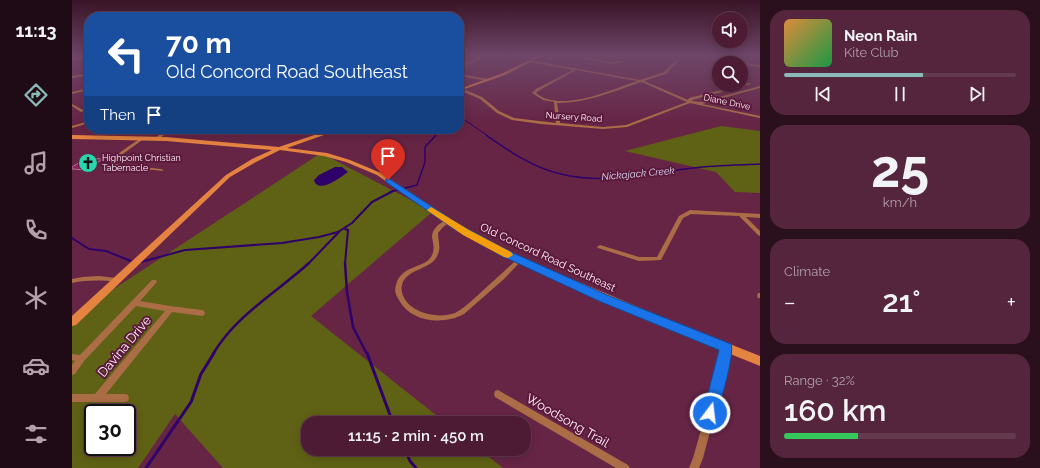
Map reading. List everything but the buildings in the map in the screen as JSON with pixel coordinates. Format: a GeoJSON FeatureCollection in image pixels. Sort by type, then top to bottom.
{"type":"FeatureCollection","features":[{"type":"Feature","properties":{"kind":"street"},"geometry":{"type":"LineString","coordinates":[[473,78],[488,80]]}},
{"type":"Feature","properties":{"kind":"street"},"geometry":{"type":"LineString","coordinates":[[464,86],[493,78]]}},
{"type":"Feature","properties":{"kind":"street"},"geometry":{"type":"LineString","coordinates":[[560,78],[534,92],[535,95],[555,101],[587,100],[651,78]]}},
{"type":"Feature","properties":{"kind":"street","name":"Diane Drive"},"geometry":{"type":"LineString","coordinates":[[624,78],[641,81],[690,102],[760,117]]}},
{"type":"Feature","properties":{"kind":"street"},"geometry":{"type":"LineString","coordinates":[[690,102],[690,99],[750,84],[760,87]]}},
{"type":"Feature","properties":{"kind":"street"},"geometry":{"type":"LineString","coordinates":[[690,102],[700,103],[760,87]]}},
{"type":"Feature","properties":{"kind":"street","name":"Nursery Road"},"geometry":{"type":"LineString","coordinates":[[464,89],[481,98],[498,112],[513,119],[603,128],[627,126],[690,102]]}},
{"type":"Feature","properties":{"kind":"street"},"geometry":{"type":"LineString","coordinates":[[72,93],[84,90]]}},
{"type":"Feature","properties":{"kind":"street"},"geometry":{"type":"LineString","coordinates":[[555,101],[558,124]]}},
{"type":"Feature","properties":{"kind":"street"},"geometry":{"type":"LineString","coordinates":[[72,105],[82,111]]}},
{"type":"Feature","properties":{"kind":"street"},"geometry":{"type":"LineString","coordinates":[[72,127],[84,123]]}},
{"type":"Feature","properties":{"kind":"street"},"geometry":{"type":"LineString","coordinates":[[156,139],[163,134]]}},
{"type":"Feature","properties":{"kind":"street"},"geometry":{"type":"LineString","coordinates":[[72,322],[223,180],[247,164],[279,148],[322,134]]}},
{"type":"Feature","properties":{"kind":"street","name":"Old Concord Road Southeast"},"geometry":{"type":"LineString","coordinates":[[72,137],[142,138],[279,148],[315,152],[339,158],[367,168],[394,184],[448,221],[519,260],[603,298],[760,361]]}},
{"type":"Feature","properties":{"kind":"street"},"geometry":{"type":"LineString","coordinates":[[142,138],[110,161],[114,165],[161,170]]}},
{"type":"Feature","properties":{"kind":"street"},"geometry":{"type":"LineString","coordinates":[[600,246],[639,259],[659,259],[681,217],[690,212],[760,216]]}},
{"type":"Feature","properties":{"kind":"street"},"geometry":{"type":"LineString","coordinates":[[741,215],[760,234]]}},
{"type":"Feature","properties":{"kind":"street"},"geometry":{"type":"LineString","coordinates":[[448,221],[435,232],[435,254],[431,260],[410,271],[403,277],[400,284],[399,292],[402,300],[417,313],[428,317],[440,318],[451,317],[461,312],[519,260]]}},
{"type":"Feature","properties":{"kind":"street"},"geometry":{"type":"LineString","coordinates":[[72,281],[90,278],[116,280]]}},
{"type":"Feature","properties":{"kind":"street"},"geometry":{"type":"LineString","coordinates":[[72,371],[81,359],[136,303],[154,282]]}},
{"type":"Feature","properties":{"kind":"street"},"geometry":{"type":"LineString","coordinates":[[136,303],[202,313]]}},
{"type":"Feature","properties":{"kind":"street","name":"Davina Drive"},"geometry":{"type":"LineString","coordinates":[[97,398],[170,309]]}},
{"type":"Feature","properties":{"kind":"street"},"geometry":{"type":"LineString","coordinates":[[694,468],[723,367],[726,348]]}},
{"type":"Feature","properties":{"kind":"street"},"geometry":{"type":"LineString","coordinates":[[72,358],[81,359]]}},
{"type":"Feature","properties":{"kind":"street","name":"Woodsong Trail"},"geometry":{"type":"LineString","coordinates":[[498,394],[625,468]]}},
{"type":"Feature","properties":{"kind":"street"},"geometry":{"type":"LineString","coordinates":[[72,398],[125,398]]}},
{"type":"Feature","properties":{"kind":"shaded area"},"geometry":{"type":"Polygon","coordinates":[[[721,126],[760,131],[760,193],[735,192],[716,172],[625,151],[721,126]]]}},
{"type":"Feature","properties":{"kind":"shaded area"},"geometry":{"type":"Polygon","coordinates":[[[321,153],[426,208],[431,213],[311,316],[437,416],[301,416],[301,456],[488,456],[503,468],[223,468],[175,414],[138,468],[72,468],[72,326],[103,296],[321,153]]]}},
{"type":"Feature","properties":{"kind":"shaded area"},"geometry":{"type":"Polygon","coordinates":[[[335,167],[342,167],[348,172],[330,184],[320,186],[316,184],[314,180],[319,175],[335,167]]]}},
{"type":"Feature","properties":{"kind":"waterway","name":"Nickajack Creek"},"geometry":{"type":"LineString","coordinates":[[464,119],[488,136]]}},
{"type":"Feature","properties":{"kind":"waterway"},"geometry":{"type":"LineString","coordinates":[[392,191],[417,185],[425,162],[425,147],[436,135]]}},
{"type":"Feature","properties":{"kind":"waterway","name":"Nickajack Creek"},"geometry":{"type":"LineString","coordinates":[[486,135],[512,153],[541,168],[577,177],[627,177],[701,167],[760,164]]}},
{"type":"Feature","properties":{"kind":"waterway"},"geometry":{"type":"LineString","coordinates":[[141,262],[185,250],[282,243],[319,237],[338,232],[352,223],[372,202],[392,191]]}},
{"type":"Feature","properties":{"kind":"waterway"},"geometry":{"type":"LineString","coordinates":[[345,229],[348,230],[345,264]]}},
{"type":"Feature","properties":{"kind":"waterway"},"geometry":{"type":"LineString","coordinates":[[309,263],[339,232]]}},
{"type":"Feature","properties":{"kind":"waterway"},"geometry":{"type":"LineString","coordinates":[[72,238],[89,249],[106,251],[131,261]]}},
{"type":"Feature","properties":{"kind":"waterway"},"geometry":{"type":"LineString","coordinates":[[213,354],[222,340],[245,316],[309,263]]}},
{"type":"Feature","properties":{"kind":"waterway"},"geometry":{"type":"LineString","coordinates":[[345,264],[347,292],[353,327],[367,354]]}},
{"type":"Feature","properties":{"kind":"waterway"},"geometry":{"type":"LineString","coordinates":[[146,468],[191,402],[201,374],[214,353]]}},
{"type":"Feature","properties":{"kind":"waterway"},"geometry":{"type":"LineString","coordinates":[[367,353],[390,416]]}},
{"type":"Feature","properties":{"kind":"waterway"},"geometry":{"type":"LineString","coordinates":[[408,456],[416,468]]}},
{"type":"Feature","properties":{"kind":"slow traffic"},"geometry":{"type":"LineString","coordinates":[[431,210],[466,232],[508,255]]}},
{"type":"Feature","properties":{"kind":"place","name":"Highpoint Christian Tabernacle"},"geometry":{"type":"Point","coordinates":[88,163]}},
{"type":"Feature","properties":{"kind":"route"},"geometry":{"type":"LineString","coordinates":[[388,180],[457,227],[506,254],[603,298],[726,348],[723,367],[710,413]]}}]}
